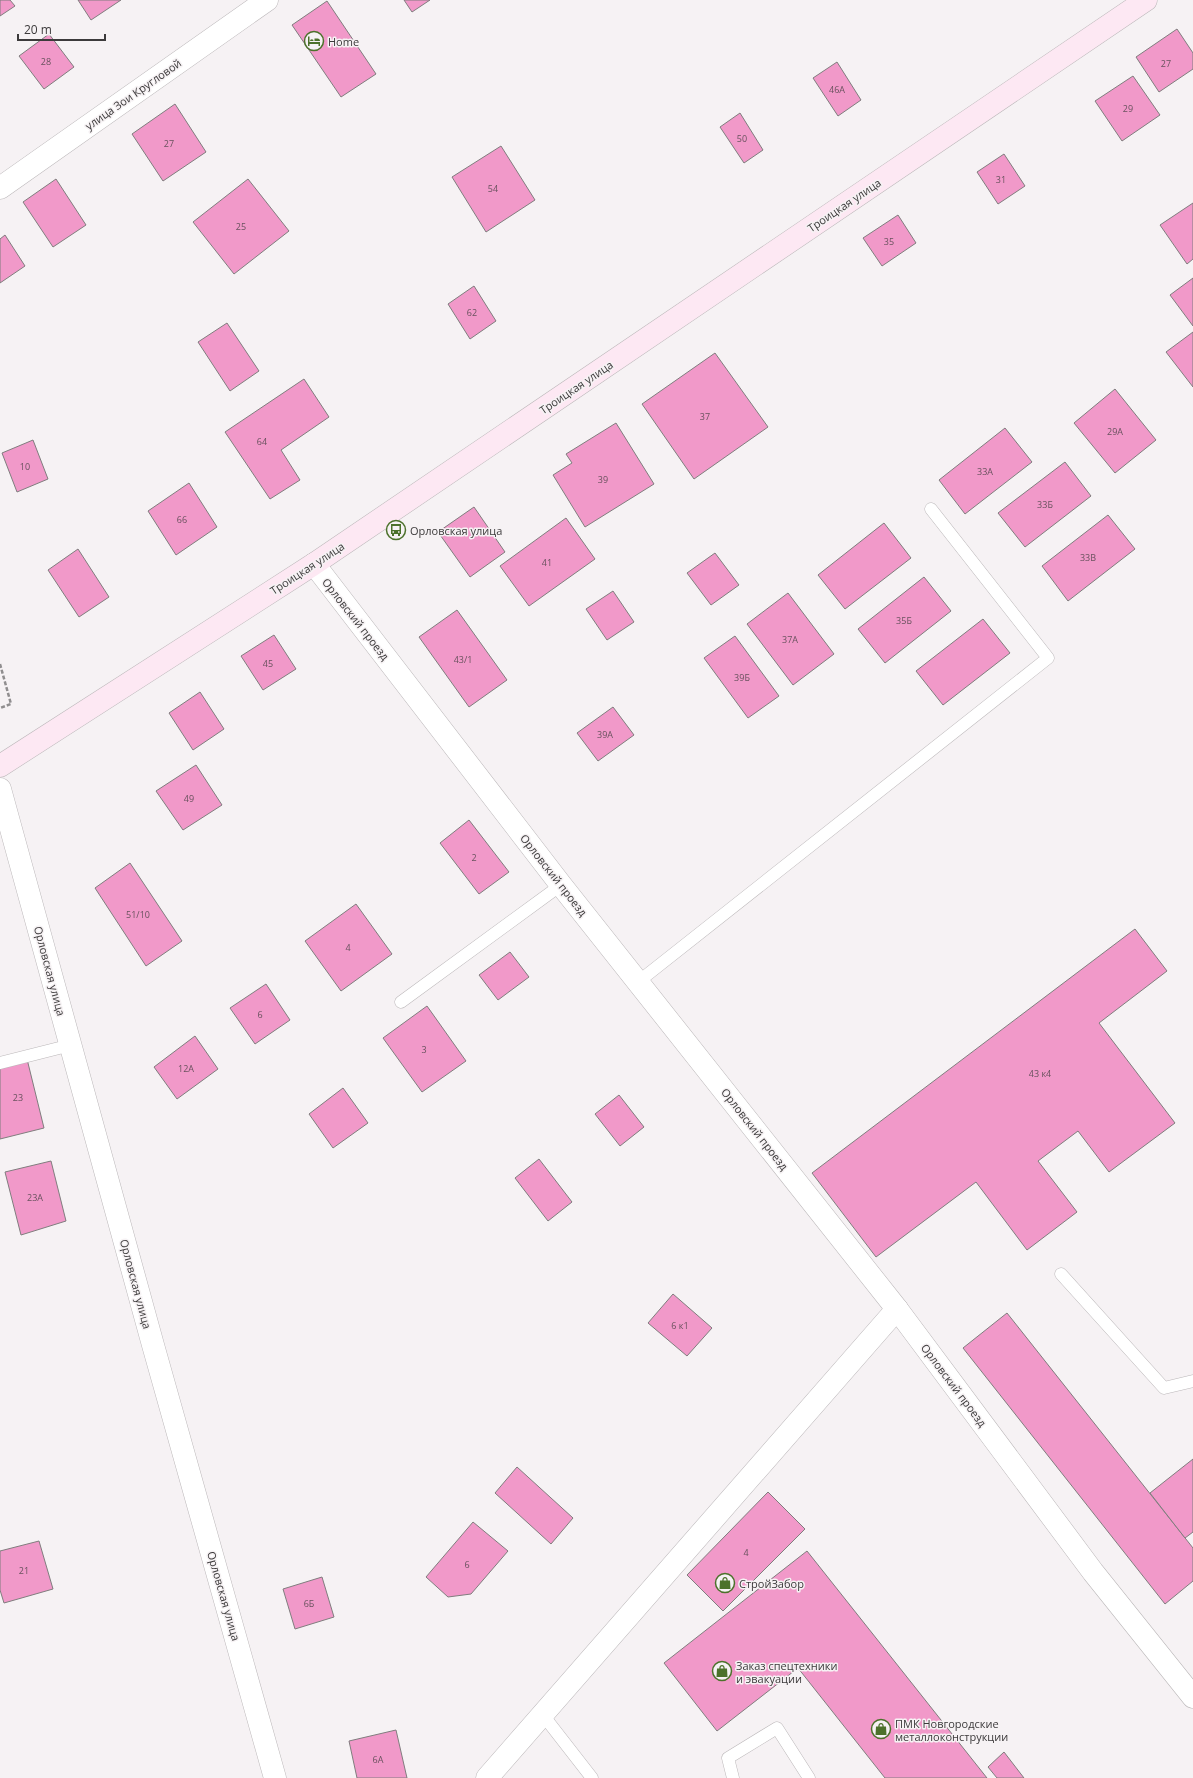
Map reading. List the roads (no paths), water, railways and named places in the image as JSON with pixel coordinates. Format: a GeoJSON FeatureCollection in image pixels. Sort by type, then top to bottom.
{"type":"FeatureCollection","features":[{"type":"Feature","properties":{"kind":"main road","name":"Троицкая улица"},"geometry":{"type":"LineString","coordinates":[[0,766],[314,564],[1144,0]]}},
{"type":"Feature","properties":{"kind":"street","name":"улица Зои Кругловой"},"geometry":{"type":"LineString","coordinates":[[0,188],[267,0]]}},
{"type":"Feature","properties":{"kind":"street","name":"Орловский проезд"},"geometry":{"type":"LineString","coordinates":[[314,564],[561,885],[897,1309],[1093,1572],[1193,1697]]}},
{"type":"Feature","properties":{"kind":"street","name":"Орловская улица"},"geometry":{"type":"LineString","coordinates":[[0,789],[155,1352],[276,1778]]}},
{"type":"Feature","properties":{"kind":"street"},"geometry":{"type":"LineString","coordinates":[[487,1778],[543,1716],[897,1309]]}},
{"type":"Feature","properties":{"kind":"lane"},"geometry":{"type":"LineString","coordinates":[[638,982],[1048,658],[931,510]]}},
{"type":"Feature","properties":{"kind":"lane"},"geometry":{"type":"LineString","coordinates":[[401,1002],[561,885]]}},
{"type":"Feature","properties":{"kind":"lane"},"geometry":{"type":"LineString","coordinates":[[0,1063],[71,1046]]}},
{"type":"Feature","properties":{"kind":"lane"},"geometry":{"type":"LineString","coordinates":[[1061,1274],[1164,1388],[1193,1381]]}},
{"type":"Feature","properties":{"kind":"lane"},"geometry":{"type":"LineString","coordinates":[[543,1716],[592,1778]]}},
{"type":"Feature","properties":{"kind":"lane"},"geometry":{"type":"LineString","coordinates":[[733,1778],[728,1758],[777,1728],[810,1778]]}},
{"type":"Feature","properties":{"kind":"place","name":"Home"},"geometry":{"type":"Point","coordinates":[314,41]}},
{"type":"Feature","properties":{"kind":"place","name":"Орловская улица"},"geometry":{"type":"Point","coordinates":[396,530]}},
{"type":"Feature","properties":{"kind":"place","name":"СтройЗабор"},"geometry":{"type":"Point","coordinates":[725,1583]}},
{"type":"Feature","properties":{"kind":"place","name":"Заказ спецтехники и эвакуации"},"geometry":{"type":"Point","coordinates":[722,1671]}},
{"type":"Feature","properties":{"kind":"place","name":"ПМК Новгородские металлоконструкции"},"geometry":{"type":"Point","coordinates":[881,1729]}}]}
